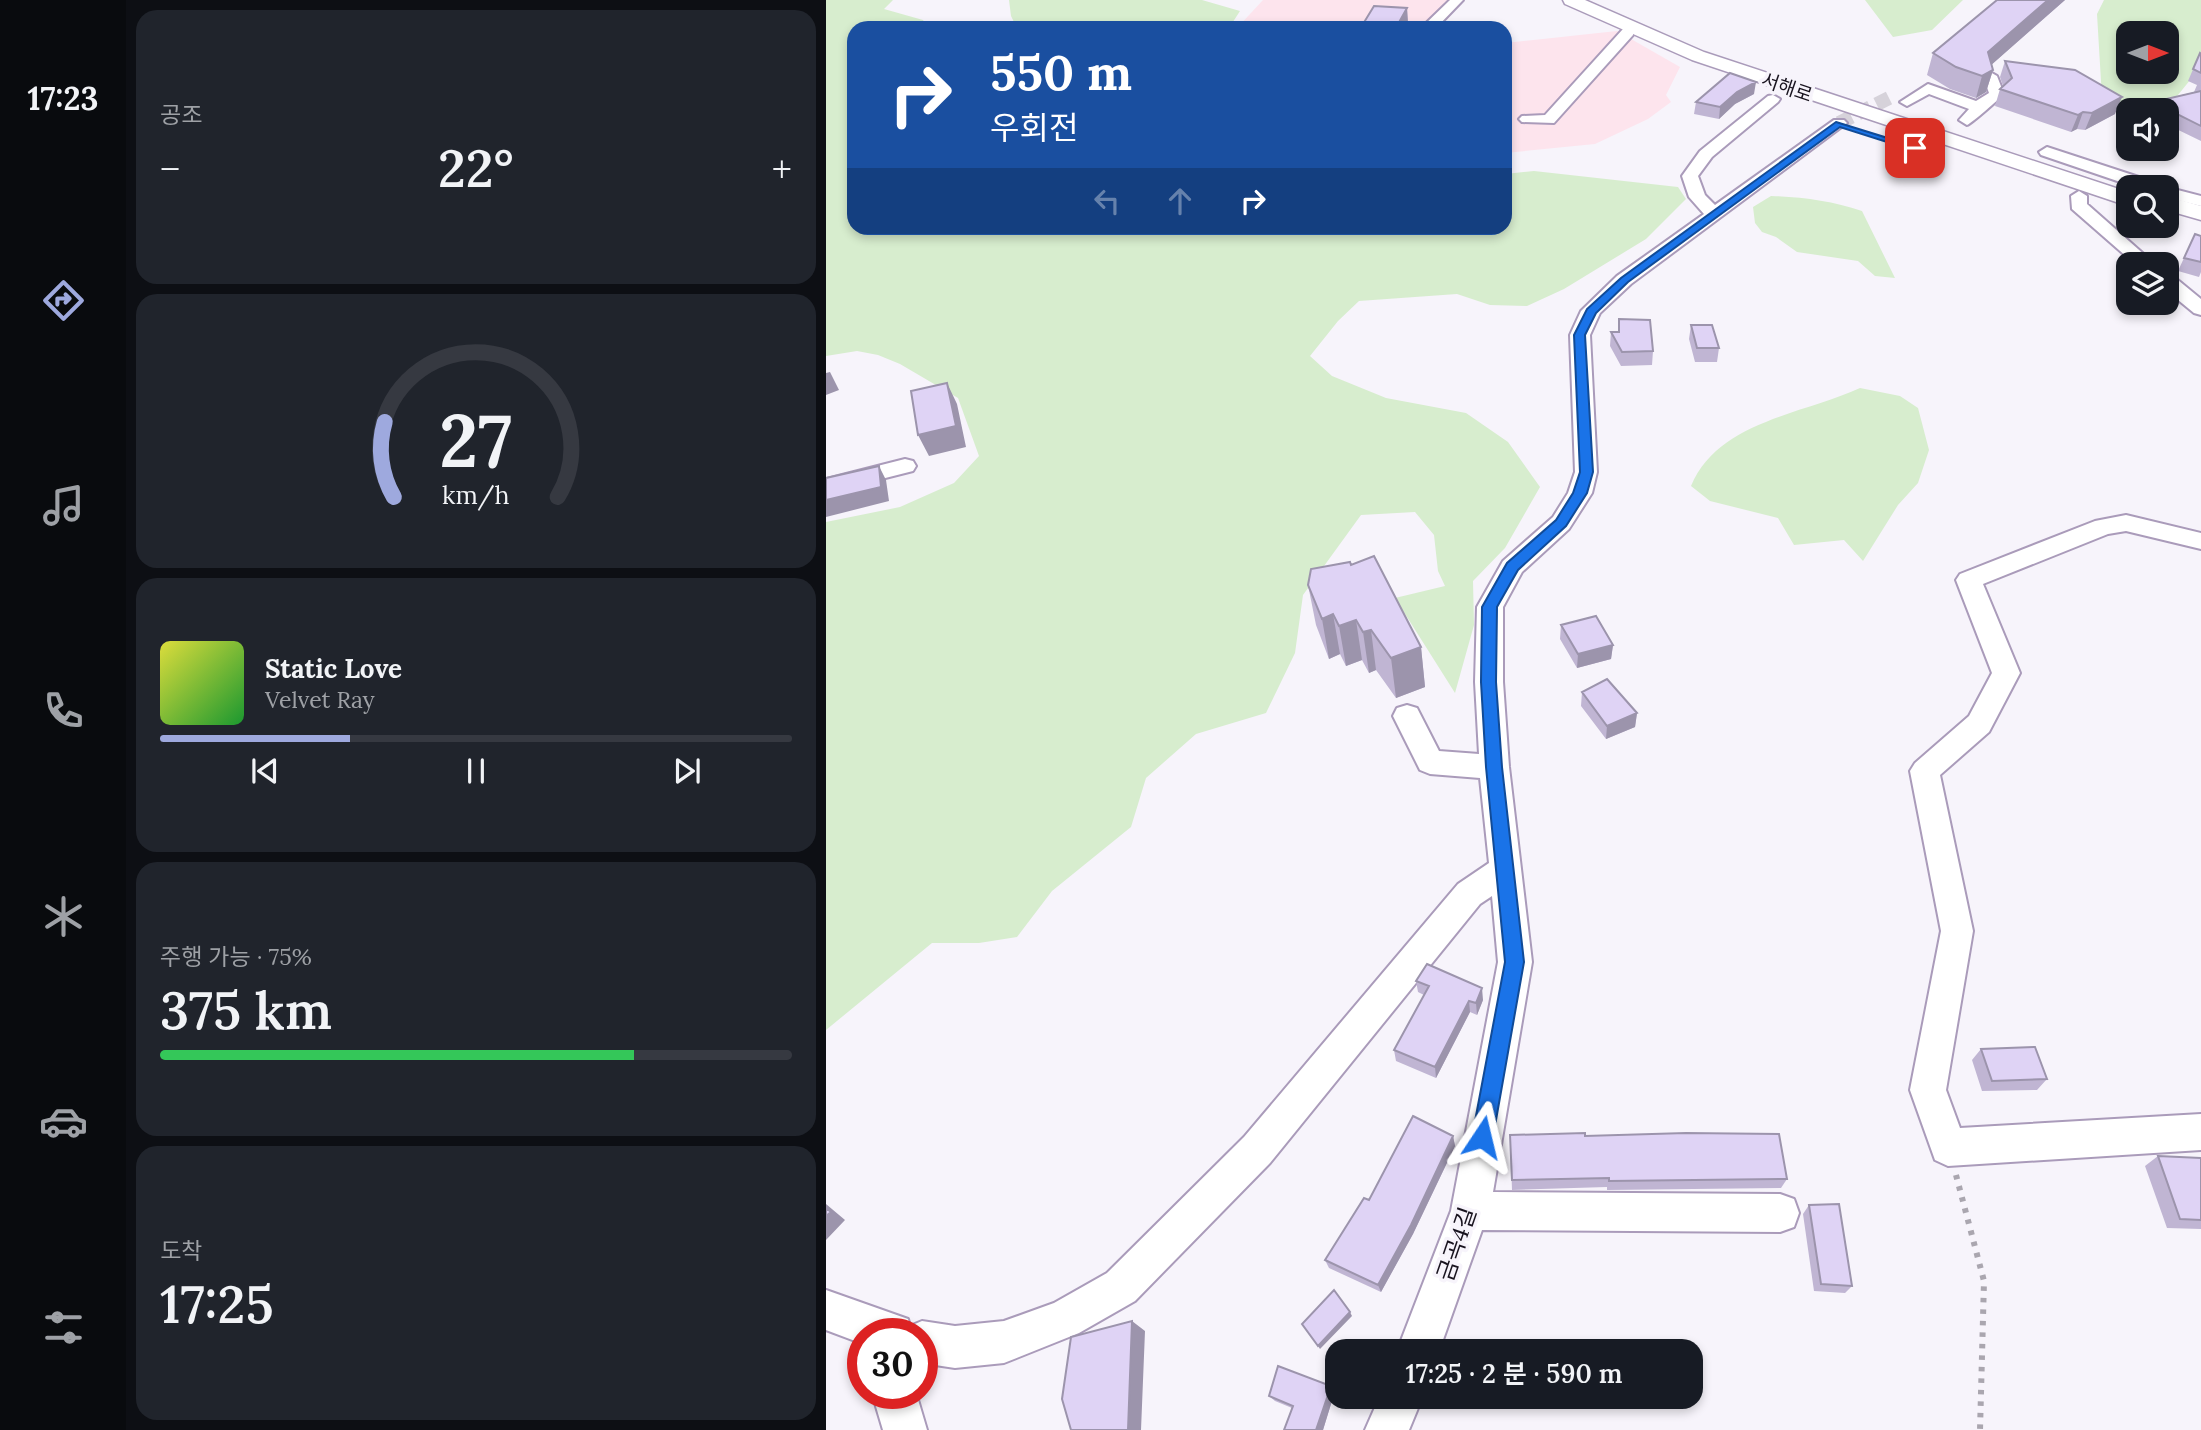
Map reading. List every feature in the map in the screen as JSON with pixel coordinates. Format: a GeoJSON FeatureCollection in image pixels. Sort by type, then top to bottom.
{"type":"FeatureCollection","features":[{"type":"Feature","properties":{"kind":"main road","name":"서해로"},"geometry":{"type":"LineString","coordinates":[[1571,0],[1698,56],[2116,195]]}},
{"type":"Feature","properties":{"kind":"main road","name":"서해로"},"geometry":{"type":"LineString","coordinates":[[1594,0],[1666,33],[1798,84],[2116,187]]}},
{"type":"Feature","properties":{"kind":"main road"},"geometry":{"type":"LineString","coordinates":[[1611,18],[1628,32],[1692,66],[1773,99],[1839,123],[2116,207]]}},
{"type":"Feature","properties":{"kind":"main road"},"geometry":{"type":"LineString","coordinates":[[1666,33],[1843,85]]}},
{"type":"Feature","properties":{"kind":"main road"},"geometry":{"type":"LineString","coordinates":[[1898,100],[1971,115],[2047,152],[2098,181]]}},
{"type":"Feature","properties":{"kind":"main road"},"geometry":{"type":"LineString","coordinates":[[2179,207],[2201,213]]}},
{"type":"Feature","properties":{"kind":"main road"},"geometry":{"type":"LineString","coordinates":[[2179,214],[2201,220]]}},
{"type":"Feature","properties":{"kind":"main road"},"geometry":{"type":"LineString","coordinates":[[2179,225],[2201,231]]}},
{"type":"Feature","properties":{"kind":"street"},"geometry":{"type":"LineString","coordinates":[[1436,21],[1457,0]]}},
{"type":"Feature","properties":{"kind":"street"},"geometry":{"type":"LineString","coordinates":[[1527,119],[1549,120],[1628,32]]}},
{"type":"Feature","properties":{"kind":"street"},"geometry":{"type":"LineString","coordinates":[[1971,115],[1997,94],[1990,76]]}},
{"type":"Feature","properties":{"kind":"street"},"geometry":{"type":"LineString","coordinates":[[1714,215],[1697,197],[1690,176],[1706,154],[1773,99]]}},
{"type":"Feature","properties":{"kind":"street","name":"금곡4길"},"geometry":{"type":"LineString","coordinates":[[1423,1339],[1470,1211],[1515,962],[1494,767],[1489,682],[1490,607],[1512,567],[1561,523],[1580,493],[1586,472],[1580,335],[1591,311],[1605,296],[1839,123]]}},
{"type":"Feature","properties":{"kind":"street"},"geometry":{"type":"LineString","coordinates":[[2047,152],[2116,175]]}},
{"type":"Feature","properties":{"kind":"street"},"geometry":{"type":"LineString","coordinates":[[2179,195],[2201,201]]}},
{"type":"Feature","properties":{"kind":"street"},"geometry":{"type":"LineString","coordinates":[[2079,196],[2078,205],[2132,252]]}},
{"type":"Feature","properties":{"kind":"street"},"geometry":{"type":"LineString","coordinates":[[2179,291],[2201,309]]}},
{"type":"Feature","properties":{"kind":"street"},"geometry":{"type":"LineString","coordinates":[[826,486],[905,466]]}},
{"type":"Feature","properties":{"kind":"street"},"geometry":{"type":"LineString","coordinates":[[2201,541],[2126,523],[2103,527],[1969,580],[2006,673],[1979,724],[1926,771],[1957,931],[1928,1090],[1948,1147],[2201,1132]]}},
{"type":"Feature","properties":{"kind":"street"},"geometry":{"type":"LineString","coordinates":[[1407,716],[1430,762],[1494,767]]}},
{"type":"Feature","properties":{"kind":"street"},"geometry":{"type":"LineString","coordinates":[[938,1344],[956,1346],[1004,1342],[1065,1319],[1121,1287],[1257,1150],[1469,894],[1504,870]]}},
{"type":"Feature","properties":{"kind":"street"},"geometry":{"type":"LineString","coordinates":[[1470,1211],[1780,1213]]}},
{"type":"Feature","properties":{"kind":"street"},"geometry":{"type":"LineString","coordinates":[[900,1409],[905,1430]]}},
{"type":"Feature","properties":{"kind":"street"},"geometry":{"type":"LineString","coordinates":[[1387,1430],[1396,1409]]}},
{"type":"Feature","properties":{"kind":"path"},"geometry":{"type":"LineString","coordinates":[[1948,1147],[1984,1280],[1980,1430]]}},
{"type":"Feature","properties":{"kind":"shaded area"},"geometry":{"type":"Polygon","coordinates":[[[1263,0],[1465,0],[1445,21],[1244,21],[1263,0]]]}},
{"type":"Feature","properties":{"kind":"shaded area"},"geometry":{"type":"Polygon","coordinates":[[[1617,31],[1680,67],[1666,95],[1671,102],[1648,119],[1595,144],[1512,152],[1512,42],[1617,31]]]}},
{"type":"Feature","properties":{"kind":"green space"},"geometry":{"type":"Polygon","coordinates":[[[826,0],[893,0],[884,9],[924,21],[847,21],[847,235],[1512,235],[1512,173],[1534,171],[1678,187],[1686,199],[1646,239],[1564,289],[1527,306],[1490,305],[1457,294],[1359,301],[1338,321],[1310,356],[1332,376],[1386,398],[1466,413],[1508,442],[1540,487],[1505,548],[1473,581],[1474,625],[1455,693],[1395,598],[1445,586],[1438,571],[1434,535],[1415,512],[1361,515],[1303,595],[1295,653],[1266,713],[1196,734],[1146,778],[1131,827],[1052,891],[1017,937],[979,943],[932,943],[826,1030],[826,522],[900,507],[954,483],[979,456],[958,398],[900,364],[878,355],[857,351],[826,356],[826,0]]]}},
{"type":"Feature","properties":{"kind":"green space"},"geometry":{"type":"Polygon","coordinates":[[[1009,0],[1202,0],[1240,11],[1234,21],[1014,21],[1009,0]]]}},
{"type":"Feature","properties":{"kind":"green space"},"geometry":{"type":"Polygon","coordinates":[[[1865,0],[1963,0],[1932,30],[1893,37],[1865,0]]]}},
{"type":"Feature","properties":{"kind":"green space"},"geometry":{"type":"Polygon","coordinates":[[[2104,0],[2201,0],[2201,78],[2191,79],[2176,98],[2116,98],[2116,106],[2102,98],[2097,14],[2104,0]]]}},
{"type":"Feature","properties":{"kind":"green space"},"geometry":{"type":"Polygon","coordinates":[[[1771,196],[1817,200],[1862,211],[1895,278],[1875,276],[1858,261],[1797,252],[1776,237],[1762,232],[1755,223],[1753,207],[1771,196]]]}},
{"type":"Feature","properties":{"kind":"green space"},"geometry":{"type":"Polygon","coordinates":[[[1860,388],[1900,396],[1918,408],[1929,450],[1918,483],[1898,505],[1863,561],[1844,540],[1794,545],[1778,518],[1710,501],[1691,486],[1704,464],[1721,447],[1742,433],[1860,388]]]}},
{"type":"Feature","properties":{"kind":"building"},"geometry":{"type":"Polygon","coordinates":[[[1997,0],[2048,0],[1988,52],[1993,70],[1982,76],[1956,67],[1933,53],[1997,0]]]}},
{"type":"Feature","properties":{"kind":"building"},"geometry":{"type":"Polygon","coordinates":[[[1374,6],[1407,8],[1400,21],[1365,21],[1374,6]]]}},
{"type":"Feature","properties":{"kind":"building"},"geometry":{"type":"Polygon","coordinates":[[[2201,54],[2201,73],[2193,69],[2201,54]]]}},
{"type":"Feature","properties":{"kind":"building"},"geometry":{"type":"Polygon","coordinates":[[[2005,61],[2075,70],[2122,97],[2092,113],[2083,112],[2078,115],[2000,89],[2012,78],[2005,61]]]}},
{"type":"Feature","properties":{"kind":"building"},"geometry":{"type":"Polygon","coordinates":[[[1730,73],[1756,82],[1737,92],[1720,107],[1696,102],[1730,73]]]}},
{"type":"Feature","properties":{"kind":"building"},"geometry":{"type":"Polygon","coordinates":[[[2201,91],[2201,126],[2179,115],[2179,98],[2170,98],[2201,91]]]}},
{"type":"Feature","properties":{"kind":"building"},"geometry":{"type":"Polygon","coordinates":[[[2195,234],[2201,236],[2201,262],[2184,258],[2195,234]]]}},
{"type":"Feature","properties":{"kind":"building"},"geometry":{"type":"Polygon","coordinates":[[[1619,319],[1650,320],[1653,351],[1622,352],[1611,332],[1619,332],[1619,319]]]}},
{"type":"Feature","properties":{"kind":"building"},"geometry":{"type":"Polygon","coordinates":[[[1691,325],[1712,325],[1719,348],[1697,348],[1691,325]]]}},
{"type":"Feature","properties":{"kind":"building"},"geometry":{"type":"Polygon","coordinates":[[[947,383],[956,426],[918,435],[911,391],[947,383]]]}},
{"type":"Feature","properties":{"kind":"building"},"geometry":{"type":"Polygon","coordinates":[[[879,466],[881,487],[826,500],[826,478],[879,466]]]}},
{"type":"Feature","properties":{"kind":"building"},"geometry":{"type":"Polygon","coordinates":[[[1374,556],[1421,647],[1391,658],[1371,630],[1363,632],[1356,620],[1339,626],[1333,614],[1322,619],[1308,585],[1311,569],[1350,562],[1351,565],[1374,556]]]}},
{"type":"Feature","properties":{"kind":"building"},"geometry":{"type":"Polygon","coordinates":[[[1596,616],[1613,645],[1578,654],[1561,625],[1596,616]]]}},
{"type":"Feature","properties":{"kind":"building"},"geometry":{"type":"Polygon","coordinates":[[[1607,679],[1637,713],[1607,726],[1582,692],[1607,679]]]}},
{"type":"Feature","properties":{"kind":"building"},"geometry":{"type":"Polygon","coordinates":[[[1427,964],[1482,988],[1476,1003],[1469,1001],[1435,1067],[1394,1050],[1429,986],[1416,981],[1427,964]]]}},
{"type":"Feature","properties":{"kind":"building"},"geometry":{"type":"Polygon","coordinates":[[[2035,1047],[2047,1079],[1992,1081],[1981,1049],[2035,1047]]]}},
{"type":"Feature","properties":{"kind":"building"},"geometry":{"type":"Polygon","coordinates":[[[1413,1116],[1453,1136],[1411,1225],[1378,1285],[1325,1260],[1364,1198],[1369,1200],[1413,1116]]]}},
{"type":"Feature","properties":{"kind":"building"},"geometry":{"type":"Polygon","coordinates":[[[1585,1133],[1585,1136],[1779,1134],[1787,1179],[1512,1180],[1510,1135],[1585,1133]]]}},
{"type":"Feature","properties":{"kind":"building"},"geometry":{"type":"Polygon","coordinates":[[[2158,1156],[2201,1158],[2201,1220],[2180,1219],[2158,1156]]]}},
{"type":"Feature","properties":{"kind":"building"},"geometry":{"type":"Polygon","coordinates":[[[1839,1204],[1852,1286],[1821,1284],[1809,1205],[1839,1204]]]}},
{"type":"Feature","properties":{"kind":"building"},"geometry":{"type":"Polygon","coordinates":[[[1334,1290],[1350,1312],[1318,1346],[1302,1324],[1334,1290]]]}},
{"type":"Feature","properties":{"kind":"building"},"geometry":{"type":"Polygon","coordinates":[[[1132,1321],[1128,1430],[1071,1430],[1062,1399],[1071,1337],[1132,1321]]]}},
{"type":"Feature","properties":{"kind":"building"},"geometry":{"type":"Polygon","coordinates":[[[1278,1366],[1325,1384],[1325,1404],[1316,1430],[1284,1430],[1293,1406],[1269,1396],[1278,1366]]]}},
{"type":"Feature","properties":{"kind":"tunnel"},"geometry":{"type":"LineString","coordinates":[[1839,123],[1889,98]]}},
{"type":"Feature","properties":{"kind":"route"},"geometry":{"type":"LineString","coordinates":[[1482,1137],[1515,962],[1494,767],[1489,682],[1490,607],[1512,567],[1561,523],[1580,493],[1586,472],[1580,335],[1591,311],[1624,280],[1839,123],[1915,148]]}}]}
